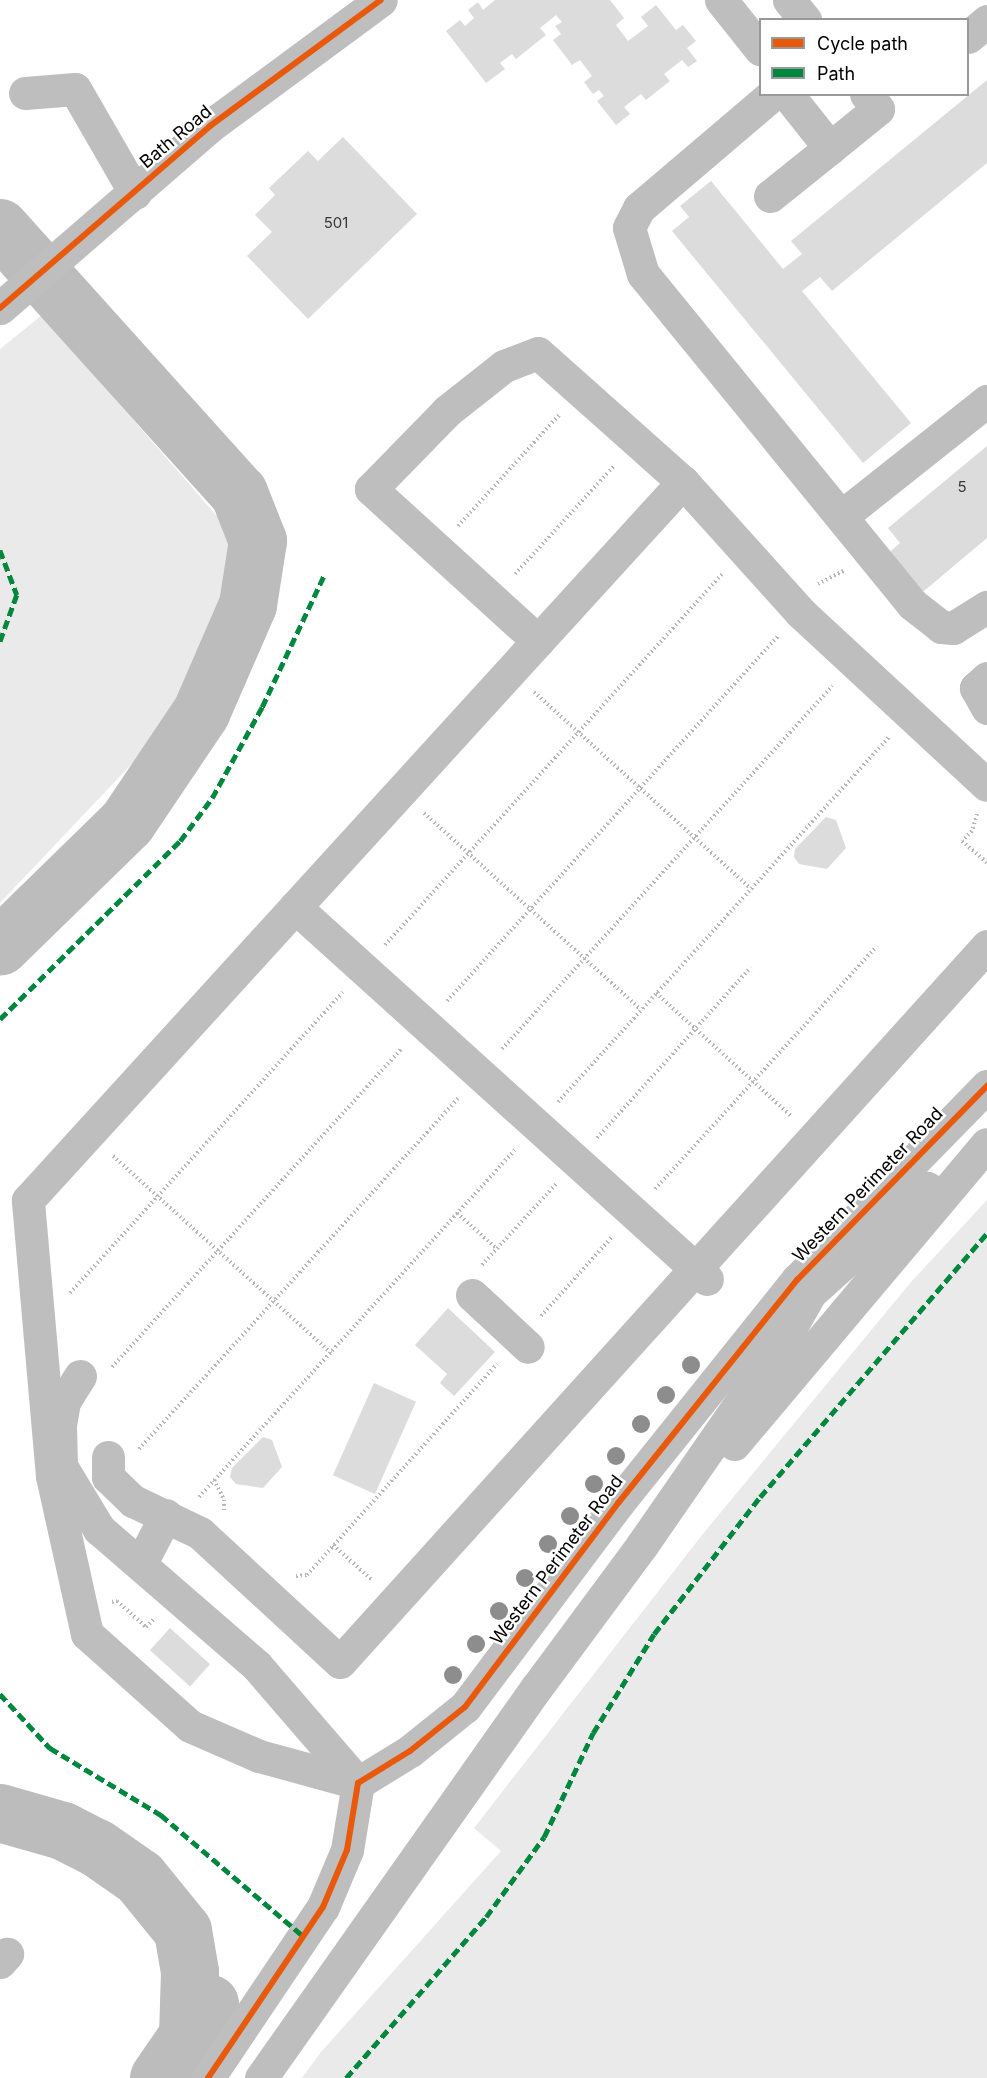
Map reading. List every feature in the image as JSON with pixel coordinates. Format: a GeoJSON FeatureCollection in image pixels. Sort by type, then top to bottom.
{"type":"FeatureCollection","features":[{"type":"Feature","properties":{"kind":"street","name":"Bath Road"},"geometry":{"type":"LineString","coordinates":[[0,308],[210,126],[381,0]]}},
{"type":"Feature","properties":{"kind":"street"},"geometry":{"type":"LineString","coordinates":[[721,0],[759,49]]}},
{"type":"Feature","properties":{"kind":"street"},"geometry":{"type":"LineString","coordinates":[[789,0],[803,18]]}},
{"type":"Feature","properties":{"kind":"street"},"geometry":{"type":"LineString","coordinates":[[969,36],[987,19],[973,0]]}},
{"type":"Feature","properties":{"kind":"street"},"geometry":{"type":"LineString","coordinates":[[25,93],[75,90],[135,193]]}},
{"type":"Feature","properties":{"kind":"street"},"geometry":{"type":"LineString","coordinates":[[772,96],[639,208],[629,228],[643,273],[843,515],[912,604],[941,627],[953,628],[970,621],[987,607]]}},
{"type":"Feature","properties":{"kind":"street"},"geometry":{"type":"LineString","coordinates":[[789,96],[830,147]]}},
{"type":"Feature","properties":{"kind":"street"},"geometry":{"type":"LineString","coordinates":[[770,196],[830,147],[880,99]]}},
{"type":"Feature","properties":{"kind":"street"},"geometry":{"type":"LineString","coordinates":[[538,642],[371,489],[447,411],[504,366],[538,353],[683,482],[895,720],[987,785]]}},
{"type":"Feature","properties":{"kind":"street"},"geometry":{"type":"LineString","coordinates":[[843,515],[987,401]]}},
{"type":"Feature","properties":{"kind":"street"},"geometry":{"type":"LineString","coordinates":[[358,1783],[260,1756],[190,1726],[87,1634],[52,1476],[28,1200],[683,482]]}},
{"type":"Feature","properties":{"kind":"street"},"geometry":{"type":"LineString","coordinates":[[987,678],[976,688],[987,708]]}},
{"type":"Feature","properties":{"kind":"street"},"geometry":{"type":"LineString","coordinates":[[295,907],[701,1274]]}},
{"type":"Feature","properties":{"kind":"street"},"geometry":{"type":"LineString","coordinates":[[122,1455],[108,1477],[133,1501],[200,1533],[340,1662],[701,1274],[814,1137],[987,946]]}},
{"type":"Feature","properties":{"kind":"street","name":"Western Perimeter Road"},"geometry":{"type":"LineString","coordinates":[[358,1783],[410,1751],[465,1707],[619,1502],[791,1287],[849,1222],[987,1086]]}},
{"type":"Feature","properties":{"kind":"street","name":"Western Perimeter Road"},"geometry":{"type":"LineString","coordinates":[[747,1344],[809,1294],[987,1131]]}},
{"type":"Feature","properties":{"kind":"street","name":"Western Perimeter Road"},"geometry":{"type":"LineString","coordinates":[[642,1545],[756,1419],[987,1144]]}},
{"type":"Feature","properties":{"kind":"street","name":"Western Perimeter Road"},"geometry":{"type":"LineString","coordinates":[[261,2078],[530,1696],[642,1545],[782,1343],[849,1222]]}},
{"type":"Feature","properties":{"kind":"street"},"geometry":{"type":"LineString","coordinates":[[472,1295],[524,1343]]}},
{"type":"Feature","properties":{"kind":"street"},"geometry":{"type":"LineString","coordinates":[[95,1372],[64,1402],[60,1425],[61,1466],[99,1529],[141,1563],[276,1687],[358,1783],[347,1850],[324,1907],[208,2078]]}},
{"type":"Feature","properties":{"kind":"street"},"geometry":{"type":"LineString","coordinates":[[141,1563],[166,1515]]}},
{"type":"Feature","properties":{"kind":"path"},"geometry":{"type":"LineString","coordinates":[[439,551],[562,410]]}},
{"type":"Feature","properties":{"kind":"path"},"geometry":{"type":"LineString","coordinates":[[496,603],[504,587],[619,461]]}},
{"type":"Feature","properties":{"kind":"path"},"geometry":{"type":"LineString","coordinates":[[378,952],[727,568]]}},
{"type":"Feature","properties":{"kind":"path"},"geometry":{"type":"LineString","coordinates":[[440,1008],[782,632]]}},
{"type":"Feature","properties":{"kind":"path"},"geometry":{"type":"LineString","coordinates":[[511,671],[751,889]]}},
{"type":"Feature","properties":{"kind":"path"},"geometry":{"type":"LineString","coordinates":[[494,1058],[834,683]]}},
{"type":"Feature","properties":{"kind":"path"},"geometry":{"type":"LineString","coordinates":[[555,1105],[751,889],[895,720]]}},
{"type":"Feature","properties":{"kind":"path"},"geometry":{"type":"LineString","coordinates":[[401,792],[641,1010]]}},
{"type":"Feature","properties":{"kind":"path"},"geometry":{"type":"LineString","coordinates":[[649,1196],[877,946]]}},
{"type":"Feature","properties":{"kind":"path"},"geometry":{"type":"LineString","coordinates":[[591,1145],[751,967]]}},
{"type":"Feature","properties":{"kind":"path"},"geometry":{"type":"LineString","coordinates":[[66,1297],[351,982]]}},
{"type":"Feature","properties":{"kind":"path"},"geometry":{"type":"LineString","coordinates":[[656,993],[814,1137]]}},
{"type":"Feature","properties":{"kind":"path"},"geometry":{"type":"LineString","coordinates":[[95,1372],[218,1250],[404,1045]]}},
{"type":"Feature","properties":{"kind":"path"},"geometry":{"type":"LineString","coordinates":[[122,1455],[274,1301],[461,1095]]}},
{"type":"Feature","properties":{"kind":"path"},"geometry":{"type":"LineString","coordinates":[[89,1133],[331,1353]]}},
{"type":"Feature","properties":{"kind":"path"},"geometry":{"type":"LineString","coordinates":[[195,1502],[518,1146]]}},
{"type":"Feature","properties":{"kind":"path"},"geometry":{"type":"LineString","coordinates":[[457,1213],[497,1249]]}},
{"type":"Feature","properties":{"kind":"path"},"geometry":{"type":"LineString","coordinates":[[307,1575],[524,1343],[614,1235]]}},
{"type":"Feature","properties":{"kind":"shaded area"},"geometry":{"type":"Polygon","coordinates":[[[42,315],[243,546],[160,734],[0,903],[0,349],[42,315]]]}},
{"type":"Feature","properties":{"kind":"shaded area"},"geometry":{"type":"Polygon","coordinates":[[[987,1200],[987,2078],[302,2078],[321,2052],[501,1851],[474,1828],[702,1535],[911,1282],[987,1200]]]}},
{"type":"Feature","properties":{"kind":"building"},"geometry":{"type":"Polygon","coordinates":[[[495,0],[610,0],[624,18],[616,25],[628,41],[648,26],[641,17],[656,5],[676,30],[683,25],[696,41],[687,48],[697,61],[688,67],[682,60],[664,74],[670,81],[646,100],[641,94],[624,107],[630,114],[616,125],[597,101],[604,96],[599,90],[593,94],[584,82],[592,76],[580,60],[572,65],[553,40],[561,34],[555,26],[562,22],[556,15],[540,28],[546,35],[516,59],[512,54],[500,63],[505,69],[486,83],[446,31],[460,20],[465,26],[474,18],[468,10],[478,2],[483,10],[495,0]]]}},
{"type":"Feature","properties":{"kind":"building"},"geometry":{"type":"Polygon","coordinates":[[[987,80],[987,163],[832,291],[820,277],[802,291],[911,423],[863,463],[672,231],[689,217],[680,206],[711,181],[783,269],[802,254],[791,241],[987,80]]]}},
{"type":"Feature","properties":{"kind":"building"},"geometry":{"type":"Polygon","coordinates":[[[343,137],[417,214],[308,319],[247,256],[272,232],[255,215],[275,195],[269,188],[308,151],[318,161],[343,137]]]}},
{"type":"Feature","properties":{"kind":"building"},"geometry":{"type":"Polygon","coordinates":[[[987,446],[987,538],[918,596],[885,556],[900,543],[888,528],[987,446]]]}},
{"type":"Feature","properties":{"kind":"building"},"geometry":{"type":"Polygon","coordinates":[[[826,817],[836,820],[846,848],[827,869],[799,864],[794,857],[795,849],[826,817]]]}},
{"type":"Feature","properties":{"kind":"building"},"geometry":{"type":"Polygon","coordinates":[[[448,1308],[495,1352],[454,1396],[440,1383],[447,1374],[415,1345],[448,1308]]]}},
{"type":"Feature","properties":{"kind":"building"},"geometry":{"type":"Polygon","coordinates":[[[374,1383],[416,1402],[375,1494],[333,1475],[374,1383]]]}},
{"type":"Feature","properties":{"kind":"building"},"geometry":{"type":"Polygon","coordinates":[[[263,1437],[272,1440],[282,1467],[263,1488],[236,1484],[230,1477],[232,1468],[263,1437]]]}},
{"type":"Feature","properties":{"kind":"building"},"geometry":{"type":"Polygon","coordinates":[[[170,1628],[210,1664],[190,1686],[150,1650],[170,1628]]]}},
{"type":"Feature","properties":{"kind":"waterway"},"geometry":{"type":"LineString","coordinates":[[0,228],[239,493],[258,541],[248,605],[201,713],[127,823],[0,947]]}},
{"type":"Feature","properties":{"kind":"waterway"},"geometry":{"type":"LineString","coordinates":[[0,1813],[63,1831],[97,1848],[140,1878],[183,1931],[190,1972],[188,2036]]}},
{"type":"Feature","properties":{"kind":"waterway"},"geometry":{"type":"LineString","coordinates":[[159,2078],[210,2004]]}},
{"type":"Feature","properties":{"kind":"marked path"},"geometry":{"type":"LineString","coordinates":[[0,550],[17,595],[0,642]]}},
{"type":"Feature","properties":{"kind":"marked path"},"geometry":{"type":"LineString","coordinates":[[0,1019],[180,841],[212,798],[262,707],[325,573]]}},
{"type":"Feature","properties":{"kind":"marked path"},"geometry":{"type":"LineString","coordinates":[[346,2078],[486,1917],[544,1837],[593,1733],[654,1634],[760,1497],[987,1233]]}},
{"type":"Feature","properties":{"kind":"marked path"},"geometry":{"type":"LineString","coordinates":[[0,1694],[50,1748],[161,1815],[303,1936]]}},
{"type":"Feature","properties":{"kind":"cycle path"},"geometry":{"type":"LineString","coordinates":[[0,308],[210,126],[381,0]]}},
{"type":"Feature","properties":{"kind":"cycle path"},"geometry":{"type":"LineString","coordinates":[[208,2078],[323,1907],[347,1850],[358,1783],[410,1751],[465,1707],[619,1502],[797,1280],[987,1086]]}}]}
